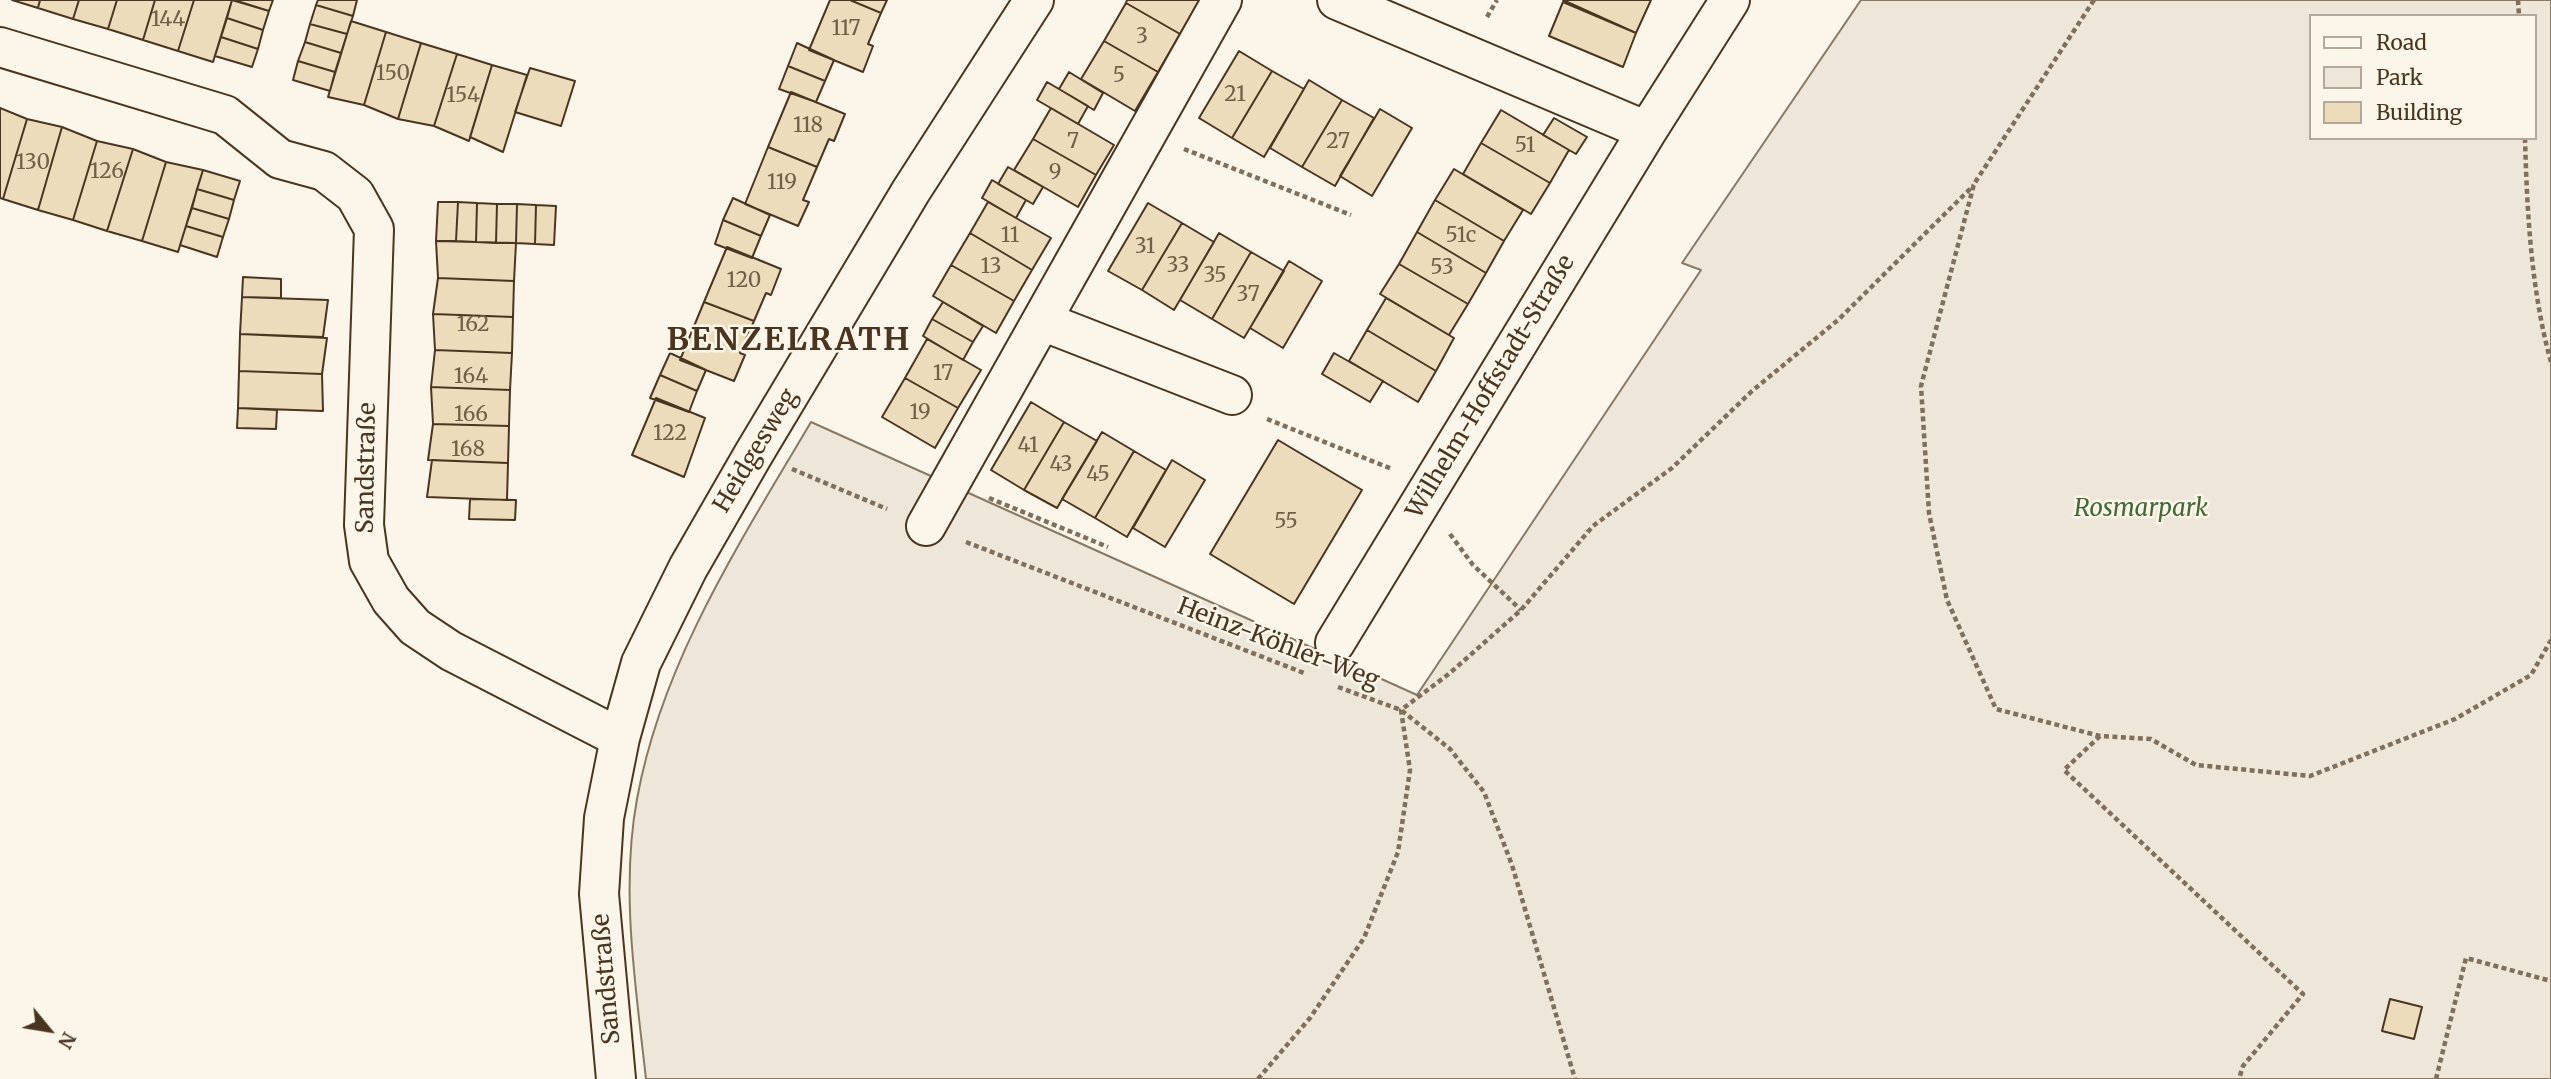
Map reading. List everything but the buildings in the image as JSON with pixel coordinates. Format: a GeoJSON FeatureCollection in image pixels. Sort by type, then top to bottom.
{"type":"FeatureCollection","features":[{"type":"Feature","properties":{"kind":"street","name":"Heidgesweg"},"geometry":{"type":"LineString","coordinates":[[620,738],[641,663],[688,568],[911,191],[1034,0]]}},
{"type":"Feature","properties":{"kind":"street"},"geometry":{"type":"LineString","coordinates":[[926,526],[1222,0]]}},
{"type":"Feature","properties":{"kind":"street"},"geometry":{"type":"LineString","coordinates":[[1337,0],[1647,131]]}},
{"type":"Feature","properties":{"kind":"street","name":"Wilhelm-Hoffstadt-Straße"},"geometry":{"type":"LineString","coordinates":[[1335,643],[1647,131],[1730,0]]}},
{"type":"Feature","properties":{"kind":"street","name":"Sandstraße"},"geometry":{"type":"LineString","coordinates":[[0,47],[225,115],[280,159],[324,171],[355,195],[374,229],[364,524],[369,561],[391,600],[415,627],[451,651],[620,738],[604,817],[599,894],[616,1079]]}},
{"type":"Feature","properties":{"kind":"street"},"geometry":{"type":"LineString","coordinates":[[1042,321],[1232,394]]}},
{"type":"Feature","properties":{"kind":"path"},"geometry":{"type":"LineString","coordinates":[[1258,1079],[1310,1018],[1364,938],[1398,852],[1410,771],[1401,710],[1450,673],[1521,610],[1593,526],[1672,468],[1752,391],[1838,320],[1974,184],[2094,0]]}},
{"type":"Feature","properties":{"kind":"path"},"geometry":{"type":"LineString","coordinates":[[1148,135],[1351,215]]}},
{"type":"Feature","properties":{"kind":"path"},"geometry":{"type":"LineString","coordinates":[[2525,140],[2526,179],[2542,329],[2551,362]]}},
{"type":"Feature","properties":{"kind":"path"},"geometry":{"type":"LineString","coordinates":[[1974,184],[1921,386],[1929,513],[1947,600],[1996,709],[2100,736],[2151,739],[2196,765],[2310,776],[2455,719],[2531,675],[2551,640]]}},
{"type":"Feature","properties":{"kind":"path","name":"Heinz-Köhler-Weg"},"geometry":{"type":"LineString","coordinates":[[753,455],[800,472],[926,526],[1307,675]]}},
{"type":"Feature","properties":{"kind":"path"},"geometry":{"type":"LineString","coordinates":[[950,482],[1108,547]]}},
{"type":"Feature","properties":{"kind":"path","name":"Heinz-Köhler-Weg"},"geometry":{"type":"LineString","coordinates":[[1332,684],[1401,710],[1450,749],[1484,792],[1512,865],[1575,1079]]}},
{"type":"Feature","properties":{"kind":"path"},"geometry":{"type":"LineString","coordinates":[[2100,736],[2064,770],[2303,994],[2244,1066],[2239,1079]]}},
{"type":"Feature","properties":{"kind":"path"},"geometry":{"type":"LineString","coordinates":[[2436,1079],[2466,958],[2551,981]]}},
{"type":"Feature","properties":{"kind":"green space","name":"Rosmarpark"},"geometry":{"type":"Polygon","coordinates":[[[1861,0],[2551,0],[2551,1079],[646,1079],[631,939],[630,869],[637,799],[649,748],[665,699],[707,603],[811,422],[1417,695],[1701,270],[1682,263],[1861,0]]]}},
{"type":"Feature","properties":{"kind":"district","name":"BENZELRATH"},"geometry":{"type":"Point","coordinates":[789,341]}}]}
